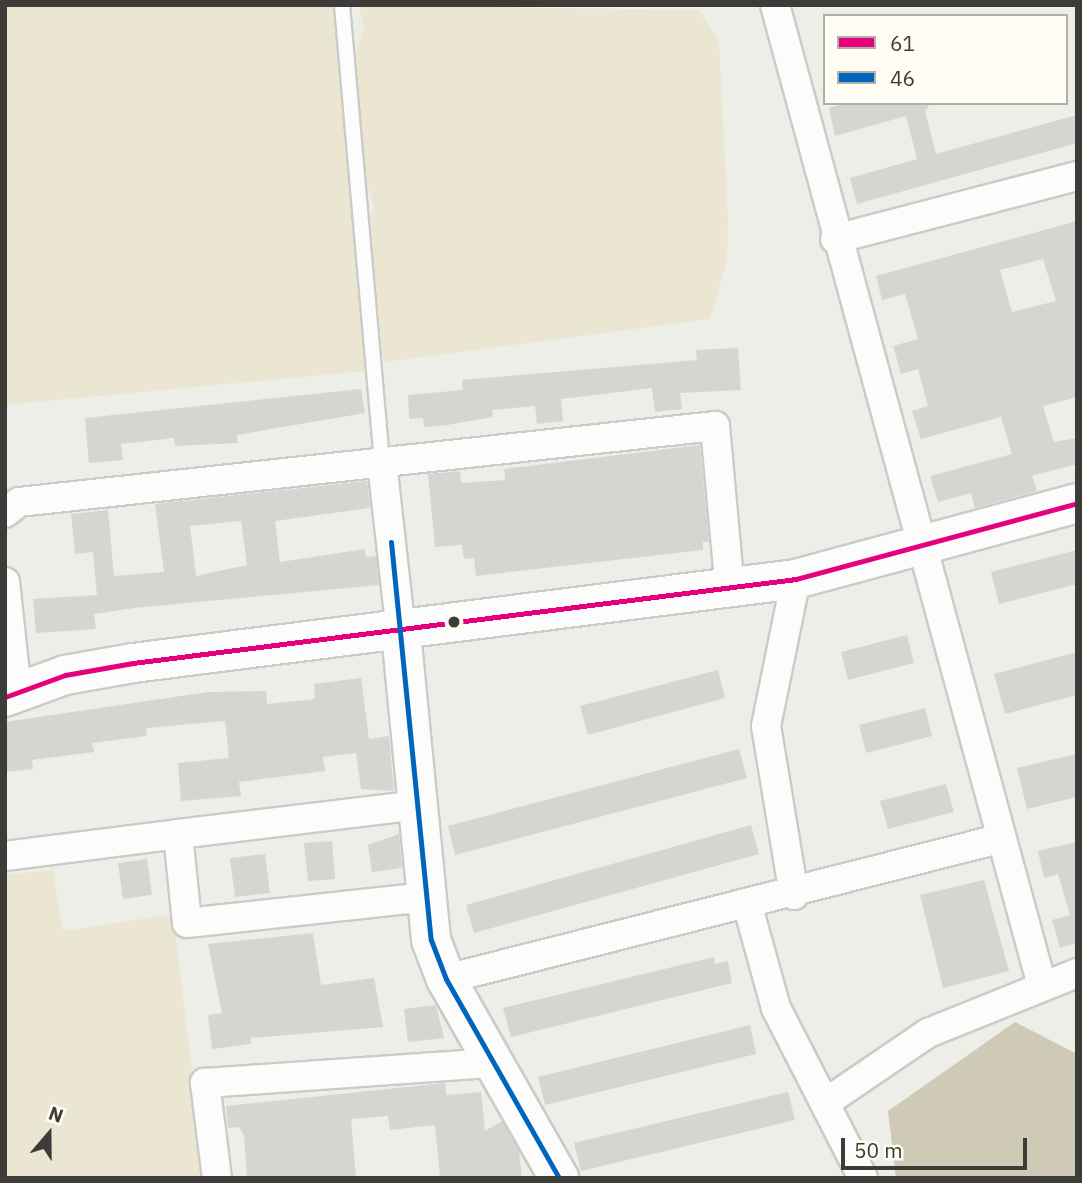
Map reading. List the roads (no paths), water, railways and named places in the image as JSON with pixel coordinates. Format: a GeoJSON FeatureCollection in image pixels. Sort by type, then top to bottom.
{"type":"FeatureCollection","features":[{"type":"Feature","properties":{"kind":"street"},"geometry":{"type":"LineString","coordinates":[[775,5],[835,239],[999,839],[1041,982]]}},
{"type":"Feature","properties":{"kind":"street"},"geometry":{"type":"LineString","coordinates":[[835,239],[1077,176]]}},
{"type":"Feature","properties":{"kind":"street"},"geometry":{"type":"LineString","coordinates":[[5,513],[19,502],[715,426],[730,590]]}},
{"type":"Feature","properties":{"kind":"street"},"geometry":{"type":"LineString","coordinates":[[382,463],[431,940],[446,979],[559,1178]]}},
{"type":"Feature","properties":{"kind":"street"},"geometry":{"type":"LineString","coordinates":[[5,582],[11,695],[65,675],[133,663],[401,633],[796,579],[1077,503]]}},
{"type":"Feature","properties":{"kind":"street"},"geometry":{"type":"LineString","coordinates":[[794,895],[766,726],[796,579]]}},
{"type":"Feature","properties":{"kind":"street"},"geometry":{"type":"LineString","coordinates":[[5,856],[418,805]]}},
{"type":"Feature","properties":{"kind":"street"},"geometry":{"type":"LineString","coordinates":[[178,834],[187,923],[427,897]]}},
{"type":"Feature","properties":{"kind":"street"},"geometry":{"type":"LineString","coordinates":[[446,979],[794,895],[999,839]]}},
{"type":"Feature","properties":{"kind":"street"},"geometry":{"type":"LineString","coordinates":[[748,906],[776,1008],[863,1178]]}},
{"type":"Feature","properties":{"kind":"street"},"geometry":{"type":"LineString","coordinates":[[825,1103],[928,1033],[1013,1000],[1041,982],[1077,973]]}},
{"type":"Feature","properties":{"kind":"street"},"geometry":{"type":"LineString","coordinates":[[217,1178],[205,1083],[493,1063]]}},
{"type":"Feature","properties":{"kind":"lane"},"geometry":{"type":"LineString","coordinates":[[342,5],[382,463]]}}]}
